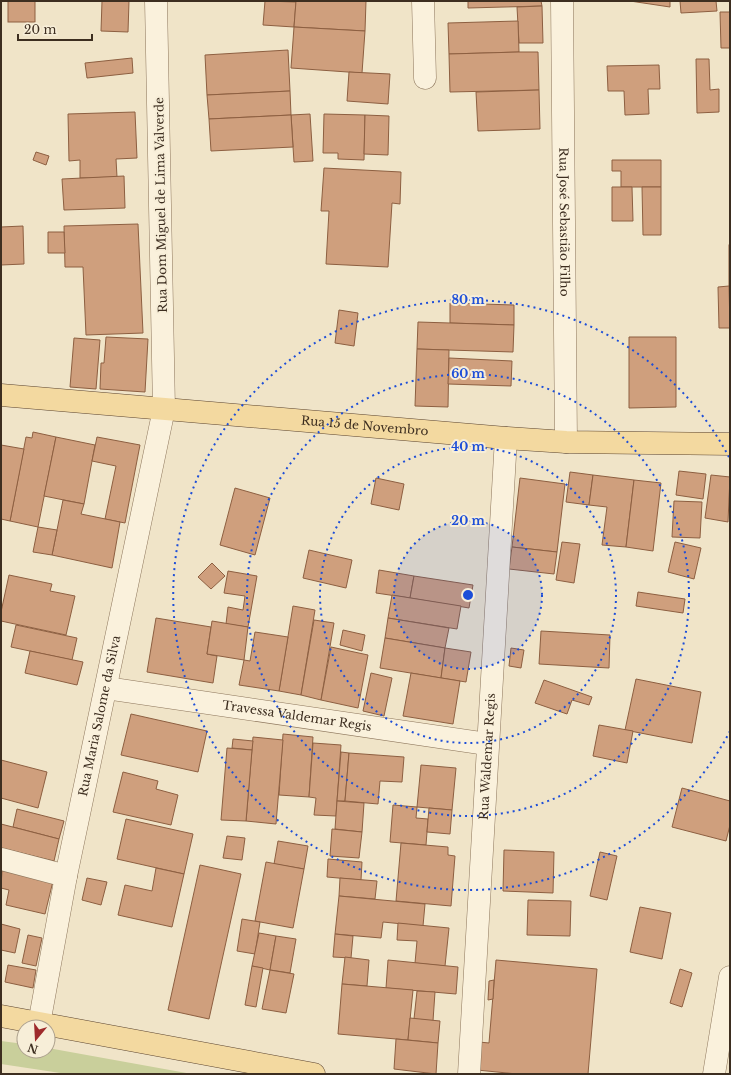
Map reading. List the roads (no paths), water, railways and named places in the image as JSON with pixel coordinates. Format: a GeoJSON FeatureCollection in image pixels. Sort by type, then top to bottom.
{"type":"FeatureCollection","features":[{"type":"Feature","properties":{"kind":"main road","name":"Rua 15 de Novembro"},"geometry":{"type":"LineString","coordinates":[[1,395],[506,438],[566,442],[730,444]]}},
{"type":"Feature","properties":{"kind":"main road"},"geometry":{"type":"LineString","coordinates":[[1,1016],[16,1019]]}},
{"type":"Feature","properties":{"kind":"main road"},"geometry":{"type":"LineString","coordinates":[[56,1027],[314,1074]]}},
{"type":"Feature","properties":{"kind":"street","name":"Rua Dom Miguel de Lima Valverde"},"geometry":{"type":"LineString","coordinates":[[156,1],[164,409]]}},
{"type":"Feature","properties":{"kind":"street"},"geometry":{"type":"LineString","coordinates":[[423,1],[426,78]]}},
{"type":"Feature","properties":{"kind":"street","name":"Rua José Sebastião Filho"},"geometry":{"type":"LineString","coordinates":[[562,1],[566,442]]}},
{"type":"Feature","properties":{"kind":"street","name":"Rua Maria Salome da Silva"},"geometry":{"type":"LineString","coordinates":[[40,1019],[66,876],[164,409]]}},
{"type":"Feature","properties":{"kind":"street","name":"Rua Waldemar Regis"},"geometry":{"type":"LineString","coordinates":[[469,1074],[506,438]]}},
{"type":"Feature","properties":{"kind":"street","name":"Travessa Valdemar Regis"},"geometry":{"type":"LineString","coordinates":[[106,688],[487,744]]}},
{"type":"Feature","properties":{"kind":"street"},"geometry":{"type":"LineString","coordinates":[[1,859],[66,876]]}},
{"type":"Feature","properties":{"kind":"street"},"geometry":{"type":"LineString","coordinates":[[714,1074],[730,977]]}}]}
